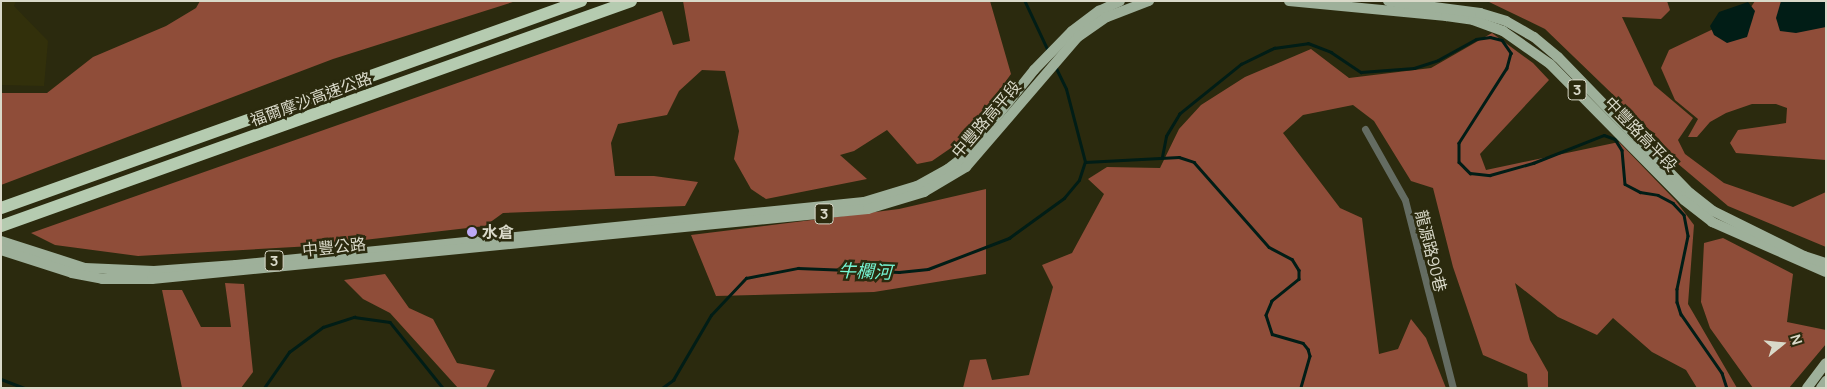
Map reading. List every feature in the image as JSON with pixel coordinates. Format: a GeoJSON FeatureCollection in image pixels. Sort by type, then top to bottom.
{"type":"FeatureCollection","features":[{"type":"Feature","properties":{"kind":"highway","name":"福爾摩沙高速公路"},"geometry":{"type":"LineString","coordinates":[[1,208],[106,173],[580,1]]}},
{"type":"Feature","properties":{"kind":"highway","name":"福爾摩沙高速公路"},"geometry":{"type":"LineString","coordinates":[[1,226],[631,1]]}},
{"type":"Feature","properties":{"kind":"main road","name":"中豐路高平段"},"geometry":{"type":"LineString","coordinates":[[551,235],[668,225],[864,202],[919,190],[966,155],[1038,72],[1099,11],[1120,1]]}},
{"type":"Feature","properties":{"kind":"main road","name":"中豐路高平段"},"geometry":{"type":"LineString","coordinates":[[1075,34],[1107,17],[1149,1]]}},
{"type":"Feature","properties":{"kind":"main road","name":"中豐路高平段"},"geometry":{"type":"LineString","coordinates":[[1289,1],[1473,20],[1503,31],[1528,46],[1591,98],[1690,193],[1713,211],[1804,256],[1826,263]]}},
{"type":"Feature","properties":{"kind":"main road","name":"中豐路高平段"},"geometry":{"type":"LineString","coordinates":[[1388,1],[1446,7],[1506,21],[1546,47],[1684,200],[1712,222],[1826,272]]}},
{"type":"Feature","properties":{"kind":"main road","name":"中豐公路"},"geometry":{"type":"LineString","coordinates":[[1,250],[25,253],[85,268],[154,270],[236,265],[551,235]]}},
{"type":"Feature","properties":{"kind":"main road","name":"中豐公路"},"geometry":{"type":"LineString","coordinates":[[1,241],[25,253]]}},
{"type":"Feature","properties":{"kind":"main road"},"geometry":{"type":"LineString","coordinates":[[1807,388],[1826,364]]}},
{"type":"Feature","properties":{"kind":"main road"},"geometry":{"type":"LineString","coordinates":[[1820,388],[1826,381]]}},
{"type":"Feature","properties":{"kind":"street","name":"龍源路90巷"},"geometry":{"type":"LineString","coordinates":[[1365,129],[1405,200],[1453,388]]}},
{"type":"Feature","properties":{"kind":"shaded area"},"geometry":{"type":"Polygon","coordinates":[[[1,1],[16,1],[14,6],[48,41],[44,86],[1,85],[1,1]]]}},
{"type":"Feature","properties":{"kind":"shaded area"},"geometry":{"type":"Polygon","coordinates":[[[200,1],[516,1],[333,59],[1,185],[1,93],[47,93],[93,57],[166,26],[196,8],[200,1]]]}},
{"type":"Feature","properties":{"kind":"shaded area"},"geometry":{"type":"Polygon","coordinates":[[[683,1],[990,1],[1011,74],[964,139],[932,161],[917,164],[887,130],[854,151],[840,155],[867,179],[766,199],[751,189],[734,159],[739,131],[725,71],[702,70],[679,91],[667,115],[618,124],[611,143],[615,176],[654,176],[698,182],[685,206],[503,213],[485,226],[312,246],[138,256],[55,245],[31,233],[662,11],[673,45],[690,41],[683,1]]]}},
{"type":"Feature","properties":{"kind":"shaded area"},"geometry":{"type":"Polygon","coordinates":[[[1487,1],[1667,1],[1670,10],[1661,19],[1622,17],[1654,85],[1693,118],[1678,140],[1685,154],[1724,183],[1793,207],[1826,192],[1826,247],[1728,206],[1677,163],[1659,139],[1545,29],[1487,1]]]}},
{"type":"Feature","properties":{"kind":"shaded area"},"geometry":{"type":"Polygon","coordinates":[[[1755,1],[1826,1],[1826,160],[1736,153],[1730,143],[1738,130],[1786,123],[1787,108],[1776,104],[1752,104],[1726,113],[1710,122],[1697,137],[1688,137],[1698,119],[1675,100],[1661,68],[1669,50],[1747,13],[1755,1]]]}},
{"type":"Feature","properties":{"kind":"shaded area"},"geometry":{"type":"Polygon","coordinates":[[[1492,33],[1533,63],[1549,80],[1480,154],[1486,170],[1619,142],[1676,201],[1694,225],[1688,304],[1737,388],[1697,388],[1686,370],[1652,352],[1613,318],[1597,335],[1558,317],[1515,283],[1530,340],[1548,372],[1548,388],[1528,388],[1527,374],[1483,355],[1453,267],[1433,188],[1411,181],[1374,121],[1353,105],[1303,115],[1283,133],[1340,208],[1362,218],[1379,354],[1398,349],[1411,319],[1426,338],[1446,388],[963,388],[970,360],[986,359],[992,380],[1029,375],[1053,287],[1042,265],[1072,253],[1104,194],[1088,179],[1107,167],[1160,168],[1179,129],[1201,105],[1245,77],[1311,49],[1349,78],[1431,68],[1492,33]]]}},
{"type":"Feature","properties":{"kind":"shaded area"},"geometry":{"type":"Polygon","coordinates":[[[986,189],[986,274],[874,292],[716,296],[691,235],[899,209],[986,189]]]}},
{"type":"Feature","properties":{"kind":"shaded area"},"geometry":{"type":"Polygon","coordinates":[[[1723,238],[1793,274],[1787,322],[1826,330],[1826,344],[1789,388],[1753,388],[1710,328],[1701,302],[1704,243],[1723,238]]]}},
{"type":"Feature","properties":{"kind":"shaded area"},"geometry":{"type":"Polygon","coordinates":[[[385,274],[409,308],[433,319],[457,363],[495,370],[486,388],[458,388],[390,313],[363,299],[344,280],[385,274]]]}},
{"type":"Feature","properties":{"kind":"shaded area"},"geometry":{"type":"Polygon","coordinates":[[[225,283],[244,284],[253,372],[241,388],[182,388],[162,290],[182,290],[201,327],[231,327],[225,283]]]}},
{"type":"Feature","properties":{"kind":"water"},"geometry":{"type":"Polygon","coordinates":[[[1781,1],[1826,1],[1826,27],[1796,33],[1780,31],[1776,18],[1781,1]]]}},
{"type":"Feature","properties":{"kind":"water"},"geometry":{"type":"Polygon","coordinates":[[[1748,2],[1755,11],[1747,37],[1727,43],[1714,35],[1710,26],[1719,12],[1748,2]]]}},
{"type":"Feature","properties":{"kind":"waterway"},"geometry":{"type":"LineString","coordinates":[[1025,1],[1048,50]]}},
{"type":"Feature","properties":{"kind":"waterway"},"geometry":{"type":"LineString","coordinates":[[1162,157],[1166,136],[1179,114],[1241,64],[1274,48],[1308,43],[1331,52],[1361,72],[1414,68],[1438,60],[1476,39],[1490,37],[1502,40],[1511,53],[1507,68],[1459,143],[1459,162],[1470,173],[1490,175],[1533,163],[1604,135],[1615,139],[1622,150],[1625,184],[1640,192],[1658,195],[1673,203],[1684,215],[1688,236],[1677,289],[1677,302],[1681,314],[1722,373],[1727,388]]}},
{"type":"Feature","properties":{"kind":"waterway","name":"牛欄河"},"geometry":{"type":"LineString","coordinates":[[662,388],[673,380],[711,315],[746,278],[798,268],[899,272],[928,269],[1009,238],[1064,198],[1079,180],[1085,162],[1066,89],[1055,66]]}},
{"type":"Feature","properties":{"kind":"waterway"},"geometry":{"type":"LineString","coordinates":[[1085,162],[1179,157],[1194,162],[1269,247],[1292,259],[1299,270],[1299,279],[1272,301],[1266,315],[1272,334],[1303,343],[1308,349],[1310,356],[1301,388]]}},
{"type":"Feature","properties":{"kind":"waterway","name":"牛欄河"},"geometry":{"type":"LineString","coordinates":[[264,388],[289,352],[323,327],[354,317],[390,322],[443,388]]}},
{"type":"Feature","properties":{"kind":"waterway","name":"牛欄河"},"geometry":{"type":"LineString","coordinates":[[1,379],[25,388]]}},
{"type":"Feature","properties":{"kind":"place","name":"水倉"},"geometry":{"type":"Point","coordinates":[472,232]}}]}
